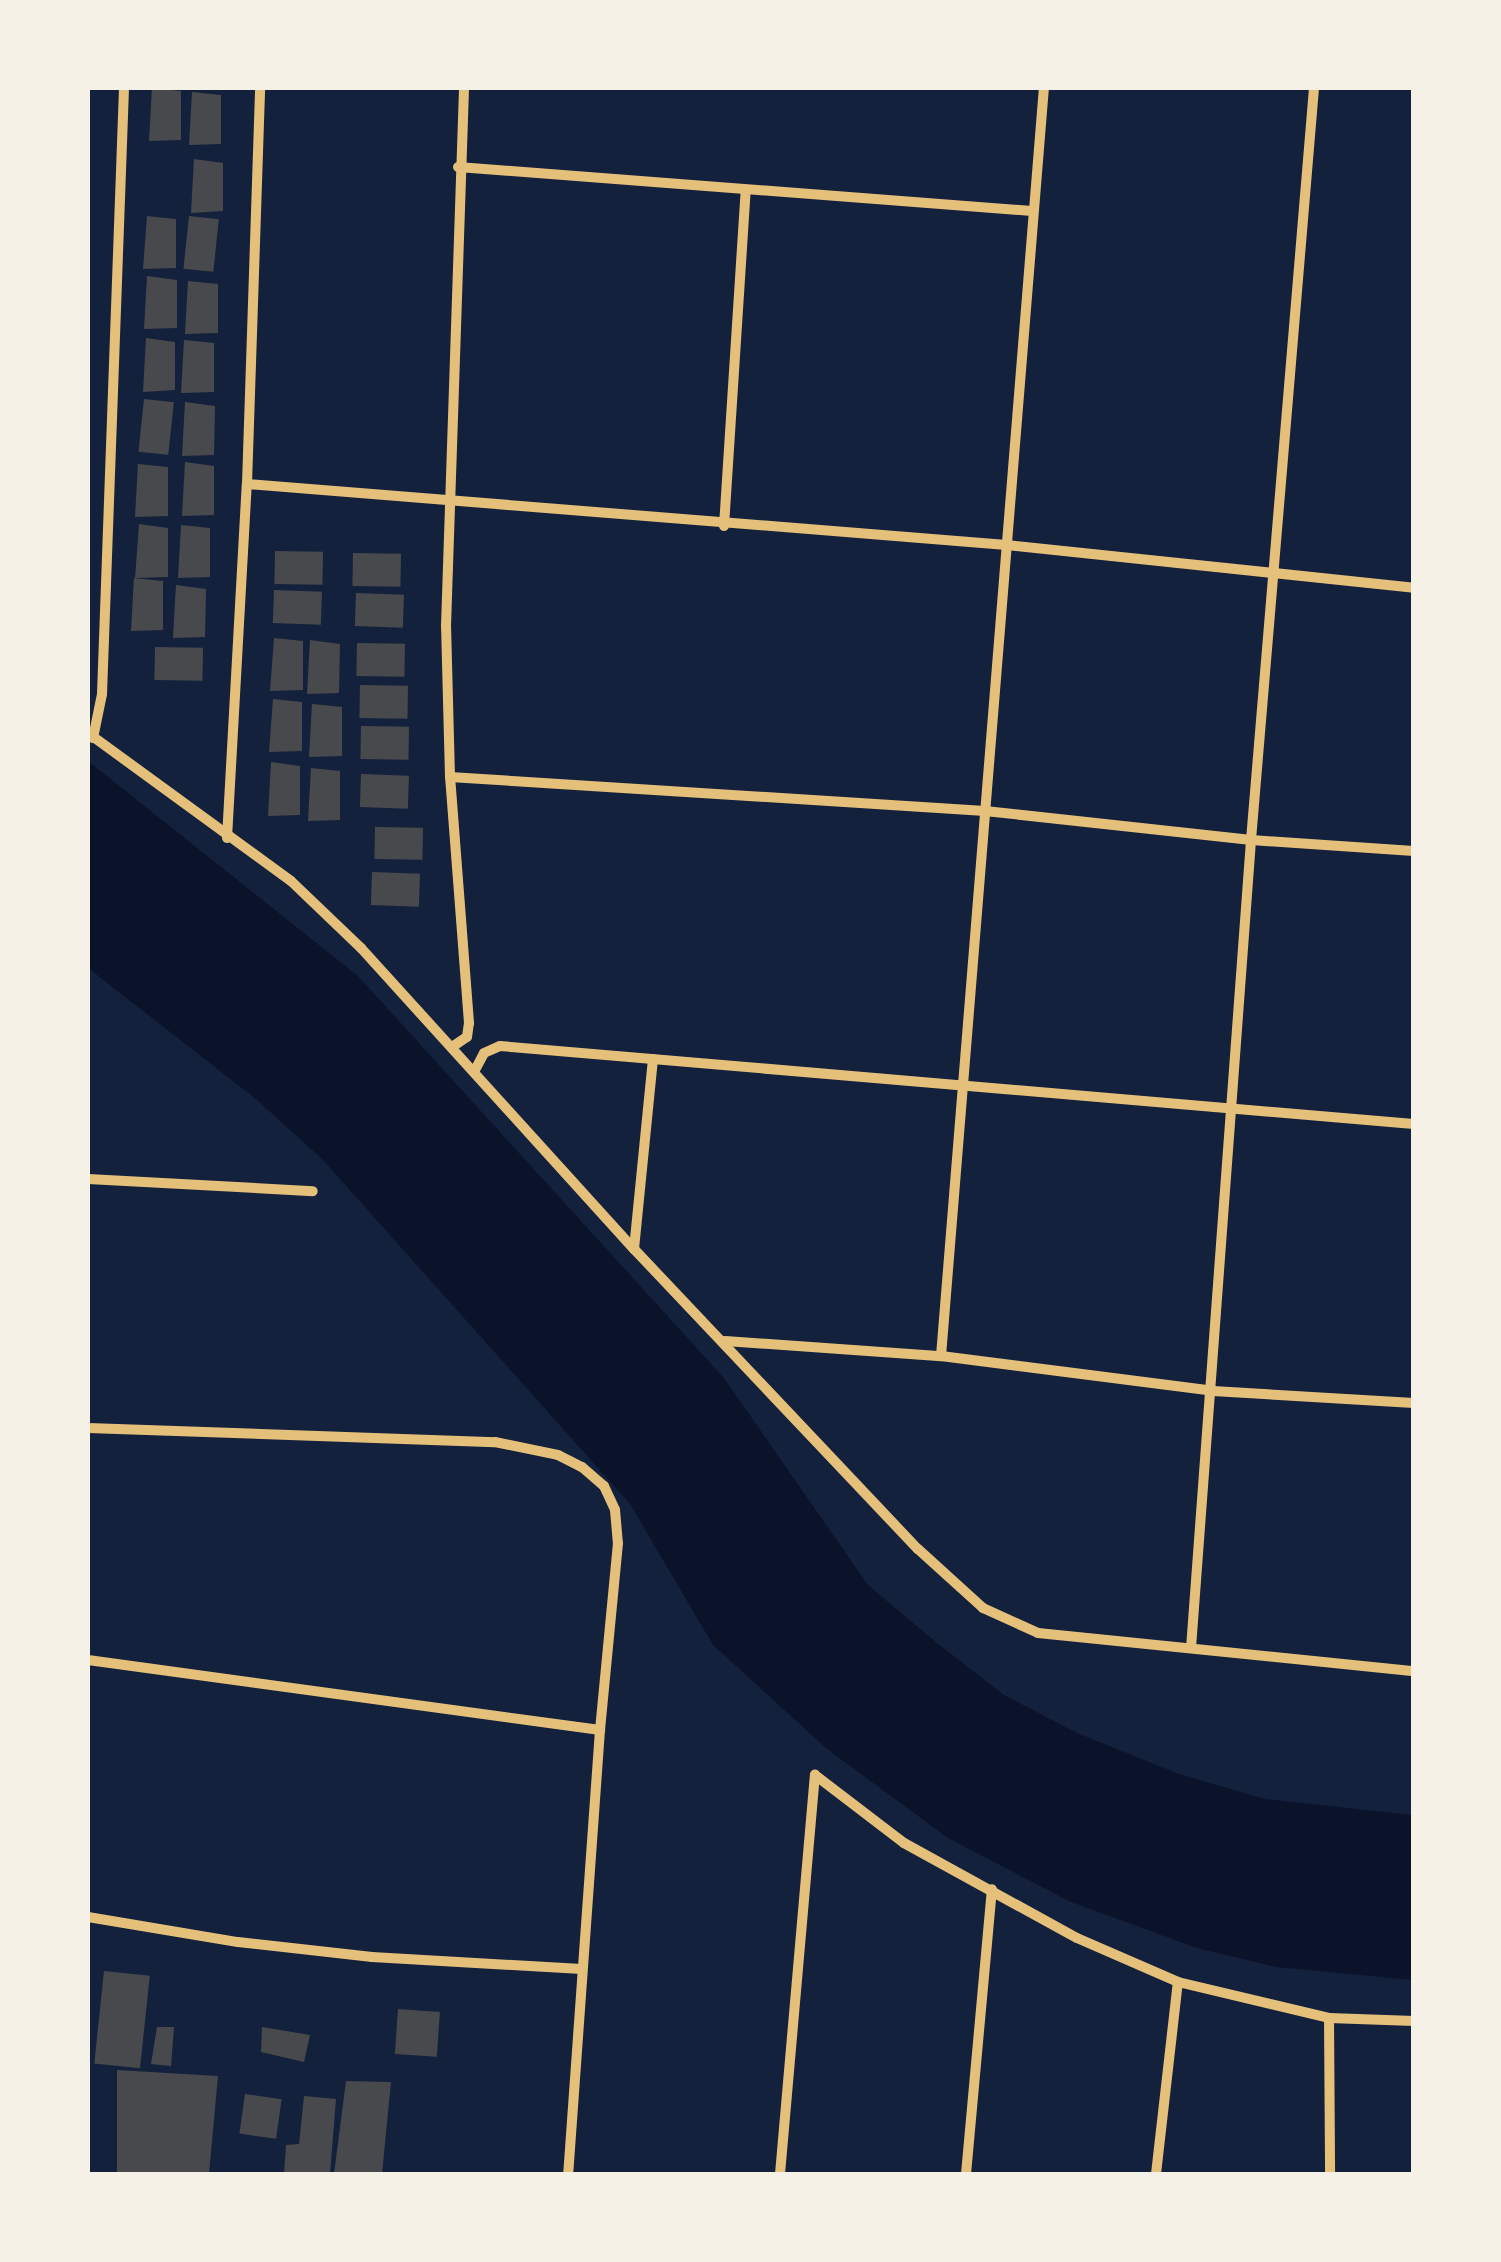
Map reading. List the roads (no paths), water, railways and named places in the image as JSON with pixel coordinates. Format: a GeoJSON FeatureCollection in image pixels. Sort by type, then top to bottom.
{"type":"FeatureCollection","features":[{"type":"Feature","properties":{"kind":"street"},"geometry":{"type":"LineString","coordinates":[[124,88],[102,694],[90,735],[305,894],[361,948],[634,1249],[918,1548],[983,1608],[1038,1633],[1414,1671]]}},
{"type":"Feature","properties":{"kind":"street"},"geometry":{"type":"LineString","coordinates":[[227,838],[247,484],[260,88]]}},
{"type":"Feature","properties":{"kind":"street"},"geometry":{"type":"LineString","coordinates":[[452,1047],[467,1037],[469,1023],[450,777],[449,501],[458,167],[464,88]]}},
{"type":"Feature","properties":{"kind":"street"},"geometry":{"type":"LineString","coordinates":[[941,1356],[1044,88]]}},
{"type":"Feature","properties":{"kind":"street"},"geometry":{"type":"LineString","coordinates":[[1191,1648],[1213,1390],[1250,840],[1314,88]]}},
{"type":"Feature","properties":{"kind":"street"},"geometry":{"type":"LineString","coordinates":[[458,167],[1032,210]]}},
{"type":"Feature","properties":{"kind":"street"},"geometry":{"type":"LineString","coordinates":[[724,526],[746,190]]}},
{"type":"Feature","properties":{"kind":"street"},"geometry":{"type":"LineString","coordinates":[[247,484],[724,526],[1007,545],[1414,588]]}},
{"type":"Feature","properties":{"kind":"street"},"geometry":{"type":"LineString","coordinates":[[450,777],[984,811],[1250,840],[1414,851]]}},
{"type":"Feature","properties":{"kind":"street"},"geometry":{"type":"LineString","coordinates":[[474,1072],[484,1053],[500,1046],[1414,1124]]}},
{"type":"Feature","properties":{"kind":"street"},"geometry":{"type":"LineString","coordinates":[[634,1249],[654,1059]]}},
{"type":"Feature","properties":{"kind":"street"},"geometry":{"type":"LineString","coordinates":[[88,1179],[312,1191]]}},
{"type":"Feature","properties":{"kind":"street"},"geometry":{"type":"LineString","coordinates":[[724,1340],[941,1356],[1213,1390],[1414,1403]]}},
{"type":"Feature","properties":{"kind":"street"},"geometry":{"type":"LineString","coordinates":[[88,1428],[494,1442],[558,1455],[582,1466],[604,1486],[616,1510],[618,1543],[600,1730],[568,2174]]}},
{"type":"Feature","properties":{"kind":"street"},"geometry":{"type":"LineString","coordinates":[[88,1660],[600,1730]]}},
{"type":"Feature","properties":{"kind":"street"},"geometry":{"type":"LineString","coordinates":[[780,2174],[815,1776],[904,1843],[1077,1938],[1178,1982],[1329,2018],[1414,2021]]}},
{"type":"Feature","properties":{"kind":"street"},"geometry":{"type":"LineString","coordinates":[[966,2174],[992,1889]]}},
{"type":"Feature","properties":{"kind":"street"},"geometry":{"type":"LineString","coordinates":[[88,1918],[353,1955],[582,1969]]}},
{"type":"Feature","properties":{"kind":"street"},"geometry":{"type":"LineString","coordinates":[[1156,2174],[1178,1982]]}},
{"type":"Feature","properties":{"kind":"street"},"geometry":{"type":"LineString","coordinates":[[1329,2018],[1330,2174]]}},
{"type":"Feature","properties":{"kind":"water"},"geometry":{"type":"Polygon","coordinates":[[[88,761],[358,976],[724,1378],[868,1585],[937,1643],[1004,1695],[1077,1733],[1179,1774],[1265,1799],[1413,1815],[1413,1980],[1276,1967],[1197,1948],[1071,1902],[948,1838],[827,1749],[713,1645],[630,1504],[323,1160],[256,1099],[88,968],[88,761]]]}}]}
